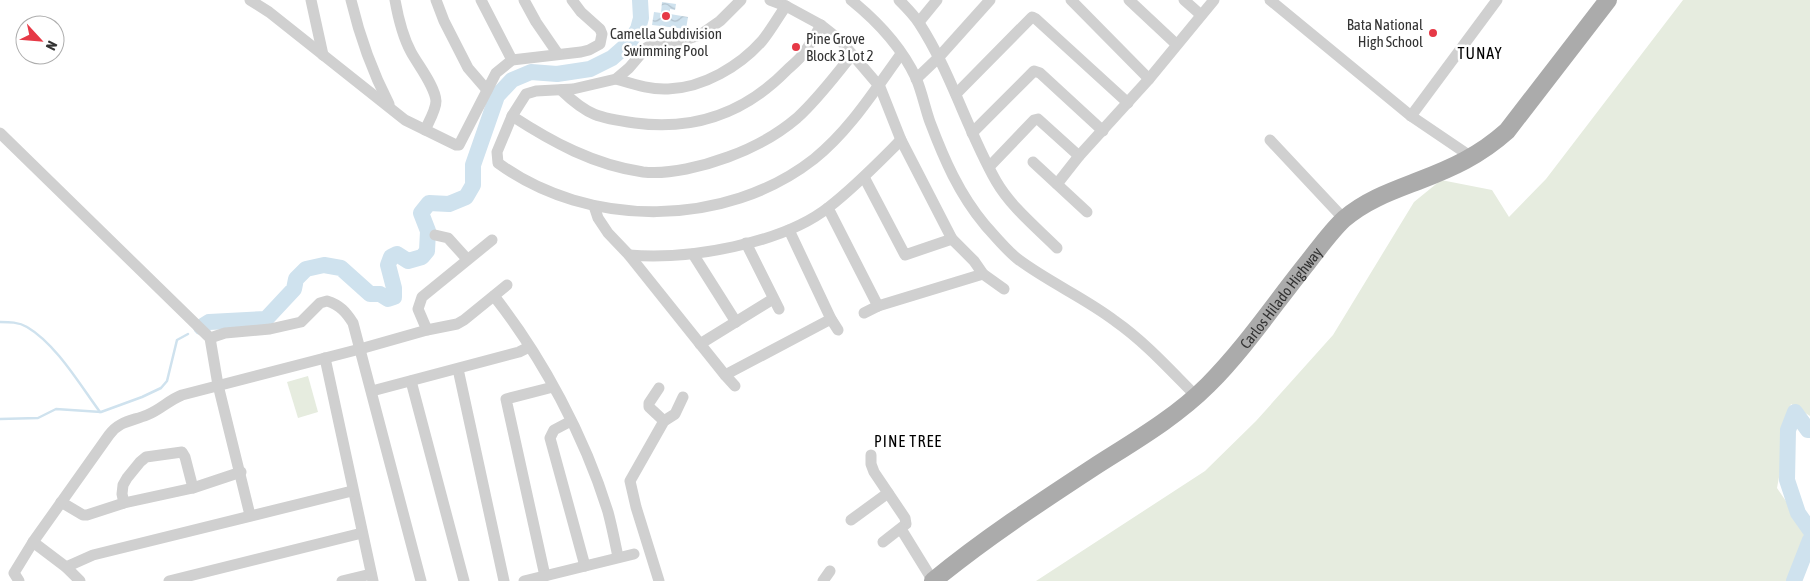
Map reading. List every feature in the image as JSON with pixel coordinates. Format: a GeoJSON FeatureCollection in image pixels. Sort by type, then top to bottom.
{"type":"FeatureCollection","features":[{"type":"Feature","properties":{"kind":"main road","name":"Carlos Hilado Highway"},"geometry":{"type":"LineString","coordinates":[[933,581],[964,556],[1043,500],[1162,423],[1196,396],[1245,343],[1344,219],[1368,202],[1392,190],[1473,158],[1492,145],[1507,131],[1608,0]]}},
{"type":"Feature","properties":{"kind":"street"},"geometry":{"type":"LineString","coordinates":[[250,0],[269,12],[390,106],[405,120],[456,145],[459,145],[496,73],[512,60],[589,50],[600,44],[602,34],[600,29],[581,12],[572,0]]}},
{"type":"Feature","properties":{"kind":"street"},"geometry":{"type":"LineString","coordinates":[[268,0],[269,12]]}},
{"type":"Feature","properties":{"kind":"street"},"geometry":{"type":"LineString","coordinates":[[311,0],[323,55]]}},
{"type":"Feature","properties":{"kind":"street"},"geometry":{"type":"LineString","coordinates":[[351,0],[371,69],[390,106]]}},
{"type":"Feature","properties":{"kind":"street"},"geometry":{"type":"LineString","coordinates":[[395,0],[397,12],[410,50],[436,99],[436,105],[425,130]]}},
{"type":"Feature","properties":{"kind":"street"},"geometry":{"type":"LineString","coordinates":[[436,0],[444,21],[468,68],[487,90]]}},
{"type":"Feature","properties":{"kind":"street"},"geometry":{"type":"LineString","coordinates":[[481,0],[512,60]]}},
{"type":"Feature","properties":{"kind":"street"},"geometry":{"type":"LineString","coordinates":[[524,0],[536,22],[558,54]]}},
{"type":"Feature","properties":{"kind":"street"},"geometry":{"type":"LineString","coordinates":[[741,0],[720,21],[700,35],[681,41],[652,45],[646,48],[629,68],[616,79],[573,89],[536,91],[526,94],[512,116],[497,152],[498,163],[510,172],[537,185],[570,199],[594,206],[609,209],[672,211],[704,207],[749,194],[776,183],[813,160],[844,130],[880,86],[901,54]]}},
{"type":"Feature","properties":{"kind":"street"},"geometry":{"type":"LineString","coordinates":[[770,0],[786,6],[821,25],[840,40],[880,86],[901,140],[952,238],[974,261],[983,274],[1004,289]]}},
{"type":"Feature","properties":{"kind":"street"},"geometry":{"type":"LineString","coordinates":[[852,0],[894,42],[916,79],[943,157],[964,197],[985,224],[1017,259],[1116,321],[1152,352],[1196,396]]}},
{"type":"Feature","properties":{"kind":"street"},"geometry":{"type":"LineString","coordinates":[[899,0],[919,22],[956,94],[972,133],[996,181],[1016,208],[1057,248]]}},
{"type":"Feature","properties":{"kind":"street"},"geometry":{"type":"LineString","coordinates":[[919,22],[938,0]]}},
{"type":"Feature","properties":{"kind":"street"},"geometry":{"type":"LineString","coordinates":[[916,79],[938,58],[990,0]]}},
{"type":"Feature","properties":{"kind":"street"},"geometry":{"type":"LineString","coordinates":[[1071,0],[1149,79]]}},
{"type":"Feature","properties":{"kind":"street"},"geometry":{"type":"LineString","coordinates":[[1129,0],[1176,44]]}},
{"type":"Feature","properties":{"kind":"street"},"geometry":{"type":"LineString","coordinates":[[1184,0],[1201,15]]}},
{"type":"Feature","properties":{"kind":"street"},"geometry":{"type":"LineString","coordinates":[[1057,184],[1079,156],[1149,79],[1214,0]]}},
{"type":"Feature","properties":{"kind":"street"},"geometry":{"type":"LineString","coordinates":[[1270,0],[1411,116],[1473,158]]}},
{"type":"Feature","properties":{"kind":"street"},"geometry":{"type":"LineString","coordinates":[[1411,116],[1497,0]]}},
{"type":"Feature","properties":{"kind":"street"},"geometry":{"type":"LineString","coordinates":[[616,79],[647,88],[669,89],[694,85],[714,77],[739,61],[762,41],[786,6]]}},
{"type":"Feature","properties":{"kind":"street"},"geometry":{"type":"LineString","coordinates":[[956,94],[1032,17],[1036,18],[1128,103]]}},
{"type":"Feature","properties":{"kind":"street"},"geometry":{"type":"LineString","coordinates":[[561,90],[578,106],[592,114],[613,120],[658,126],[710,119],[744,105],[775,83],[802,55],[821,25]]}},
{"type":"Feature","properties":{"kind":"street"},"geometry":{"type":"LineString","coordinates":[[512,116],[550,140],[572,151],[612,164],[644,172],[704,166],[766,140],[795,119],[816,100],[852,56]]}},
{"type":"Feature","properties":{"kind":"street"},"geometry":{"type":"LineString","coordinates":[[972,133],[1034,71],[1040,73],[1103,131]]}},
{"type":"Feature","properties":{"kind":"street"},"geometry":{"type":"LineString","coordinates":[[990,167],[1034,120],[1038,119],[1043,121],[1079,156]]}},
{"type":"Feature","properties":{"kind":"street"},"geometry":{"type":"LineString","coordinates":[[0,133],[210,338],[218,385],[241,472],[250,515]]}},
{"type":"Feature","properties":{"kind":"street"},"geometry":{"type":"LineString","coordinates":[[629,255],[652,257],[693,254],[746,243],[788,230],[828,208],[864,177],[901,140]]}},
{"type":"Feature","properties":{"kind":"street"},"geometry":{"type":"LineString","coordinates":[[1270,140],[1344,219]]}},
{"type":"Feature","properties":{"kind":"street"},"geometry":{"type":"LineString","coordinates":[[1033,162],[1087,212]]}},
{"type":"Feature","properties":{"kind":"street"},"geometry":{"type":"LineString","coordinates":[[864,177],[905,255],[952,238]]}},
{"type":"Feature","properties":{"kind":"street"},"geometry":{"type":"LineString","coordinates":[[594,206],[598,218],[608,233],[629,255],[724,375],[735,386]]}},
{"type":"Feature","properties":{"kind":"street"},"geometry":{"type":"LineString","coordinates":[[828,208],[878,306]]}},
{"type":"Feature","properties":{"kind":"street"},"geometry":{"type":"LineString","coordinates":[[788,230],[838,330]]}},
{"type":"Feature","properties":{"kind":"street"},"geometry":{"type":"LineString","coordinates":[[435,235],[448,238],[467,259]]}},
{"type":"Feature","properties":{"kind":"street"},"geometry":{"type":"LineString","coordinates":[[427,330],[418,309],[422,297],[492,240]]}},
{"type":"Feature","properties":{"kind":"street"},"geometry":{"type":"LineString","coordinates":[[700,344],[736,322],[776,304],[746,243]]}},
{"type":"Feature","properties":{"kind":"street"},"geometry":{"type":"LineString","coordinates":[[693,254],[736,322]]}},
{"type":"Feature","properties":{"kind":"street"},"geometry":{"type":"LineString","coordinates":[[864,312],[983,274]]}},
{"type":"Feature","properties":{"kind":"street"},"geometry":{"type":"LineString","coordinates":[[19,581],[14,573],[33,542],[114,428],[147,415],[171,399],[427,330],[456,324],[464,320],[507,285]]}},
{"type":"Feature","properties":{"kind":"street"},"geometry":{"type":"LineString","coordinates":[[494,296],[516,323],[578,434],[608,513],[618,557]]}},
{"type":"Feature","properties":{"kind":"street"},"geometry":{"type":"LineString","coordinates":[[210,338],[225,333],[270,329],[301,322],[320,303],[327,300],[346,311],[354,323],[421,581]]}},
{"type":"Feature","properties":{"kind":"street"},"geometry":{"type":"LineString","coordinates":[[724,375],[831,319]]}},
{"type":"Feature","properties":{"kind":"street"},"geometry":{"type":"LineString","coordinates":[[372,391],[519,352],[529,347]]}},
{"type":"Feature","properties":{"kind":"street"},"geometry":{"type":"LineString","coordinates":[[324,358],[372,577],[342,581]]}},
{"type":"Feature","properties":{"kind":"street"},"geometry":{"type":"LineString","coordinates":[[458,369],[504,581]]}},
{"type":"Feature","properties":{"kind":"street"},"geometry":{"type":"LineString","coordinates":[[411,381],[464,581]]}},
{"type":"Feature","properties":{"kind":"street"},"geometry":{"type":"LineString","coordinates":[[545,576],[506,400],[553,387]]}},
{"type":"Feature","properties":{"kind":"street"},"geometry":{"type":"LineString","coordinates":[[659,388],[649,403],[649,407],[664,421]]}},
{"type":"Feature","properties":{"kind":"street"},"geometry":{"type":"LineString","coordinates":[[659,581],[630,484],[631,477],[664,421],[675,414],[683,397]]}},
{"type":"Feature","properties":{"kind":"street"},"geometry":{"type":"LineString","coordinates":[[571,421],[554,430],[550,438],[585,566]]}},
{"type":"Feature","properties":{"kind":"street"},"geometry":{"type":"LineString","coordinates":[[124,503],[123,485],[146,457],[182,452],[185,456],[193,488]]}},
{"type":"Feature","properties":{"kind":"street"},"geometry":{"type":"LineString","coordinates":[[871,455],[871,464],[874,472],[905,518],[906,524],[883,542]]}},
{"type":"Feature","properties":{"kind":"street"},"geometry":{"type":"LineString","coordinates":[[61,502],[83,515],[87,515],[124,503],[193,488],[241,472]]}},
{"type":"Feature","properties":{"kind":"street"},"geometry":{"type":"LineString","coordinates":[[66,567],[93,554],[352,491]]}},
{"type":"Feature","properties":{"kind":"street"},"geometry":{"type":"LineString","coordinates":[[851,520],[888,493]]}},
{"type":"Feature","properties":{"kind":"street"},"geometry":{"type":"LineString","coordinates":[[900,529],[933,581]]}},
{"type":"Feature","properties":{"kind":"street"},"geometry":{"type":"LineString","coordinates":[[169,581],[362,533]]}},
{"type":"Feature","properties":{"kind":"street"},"geometry":{"type":"LineString","coordinates":[[33,542],[66,567],[80,581]]}},
{"type":"Feature","properties":{"kind":"street"},"geometry":{"type":"LineString","coordinates":[[524,581],[634,554]]}},
{"type":"Feature","properties":{"kind":"shaded area"},"geometry":{"type":"Polygon","coordinates":[[[1683,0],[1810,0],[1810,416],[1791,404],[1780,439],[1781,466],[1777,488],[1809,535],[1788,581],[1036,581],[1205,471],[1256,421],[1333,335],[1414,202],[1441,180],[1492,190],[1509,217],[1546,179],[1683,0]]]}},
{"type":"Feature","properties":{"kind":"shaded area"},"geometry":{"type":"Polygon","coordinates":[[[308,376],[318,412],[298,418],[287,382],[308,376]]]}},
{"type":"Feature","properties":{"kind":"water","name":"Camella Subdivision Swimming Pool"},"geometry":{"type":"Polygon","coordinates":[[[662,2],[676,4],[675,10],[670,9],[670,14],[688,17],[686,29],[652,25],[654,12],[661,13],[662,2]]]}},
{"type":"Feature","properties":{"kind":"waterway"},"geometry":{"type":"LineString","coordinates":[[201,327],[209,322],[266,319],[294,289],[296,279],[306,269],[324,265],[341,268],[370,294],[380,294],[388,299],[394,297],[394,288],[388,265],[391,257],[397,254],[408,261],[422,257],[427,251],[428,231],[421,213],[429,203],[449,204],[466,197],[473,185],[473,165],[497,96],[512,80],[531,72],[557,74],[590,69],[612,58],[629,43],[638,29],[641,18],[640,0]]}},
{"type":"Feature","properties":{"kind":"waterway"},"geometry":{"type":"LineString","coordinates":[[0,322],[21,324],[38,334],[58,354],[100,412]]}},
{"type":"Feature","properties":{"kind":"waterway"},"geometry":{"type":"LineString","coordinates":[[0,419],[38,418],[56,409],[101,412],[142,397],[161,388],[167,381],[177,340],[188,334]]}},
{"type":"Feature","properties":{"kind":"waterway"},"geometry":{"type":"LineString","coordinates":[[1810,430],[1808,430],[1795,412],[1788,430],[1787,480],[1798,513],[1810,530]]}},
{"type":"Feature","properties":{"kind":"waterway"},"geometry":{"type":"LineString","coordinates":[[1794,581],[1810,540]]}},
{"type":"Feature","properties":{"kind":"place","name":"Camella Subdivision Swimming Pool"},"geometry":{"type":"Point","coordinates":[666,16]}},
{"type":"Feature","properties":{"kind":"place","name":"Bata National High School"},"geometry":{"type":"Point","coordinates":[1433,33]}},
{"type":"Feature","properties":{"kind":"place","name":"Pine Grove Block 3 Lot 2"},"geometry":{"type":"Point","coordinates":[796,47]}},
{"type":"Feature","properties":{"kind":"district","name":"TUNAY"},"geometry":{"type":"Point","coordinates":[1480,53]}},
{"type":"Feature","properties":{"kind":"district","name":"PINE TREE"},"geometry":{"type":"Point","coordinates":[908,441]}}]}
